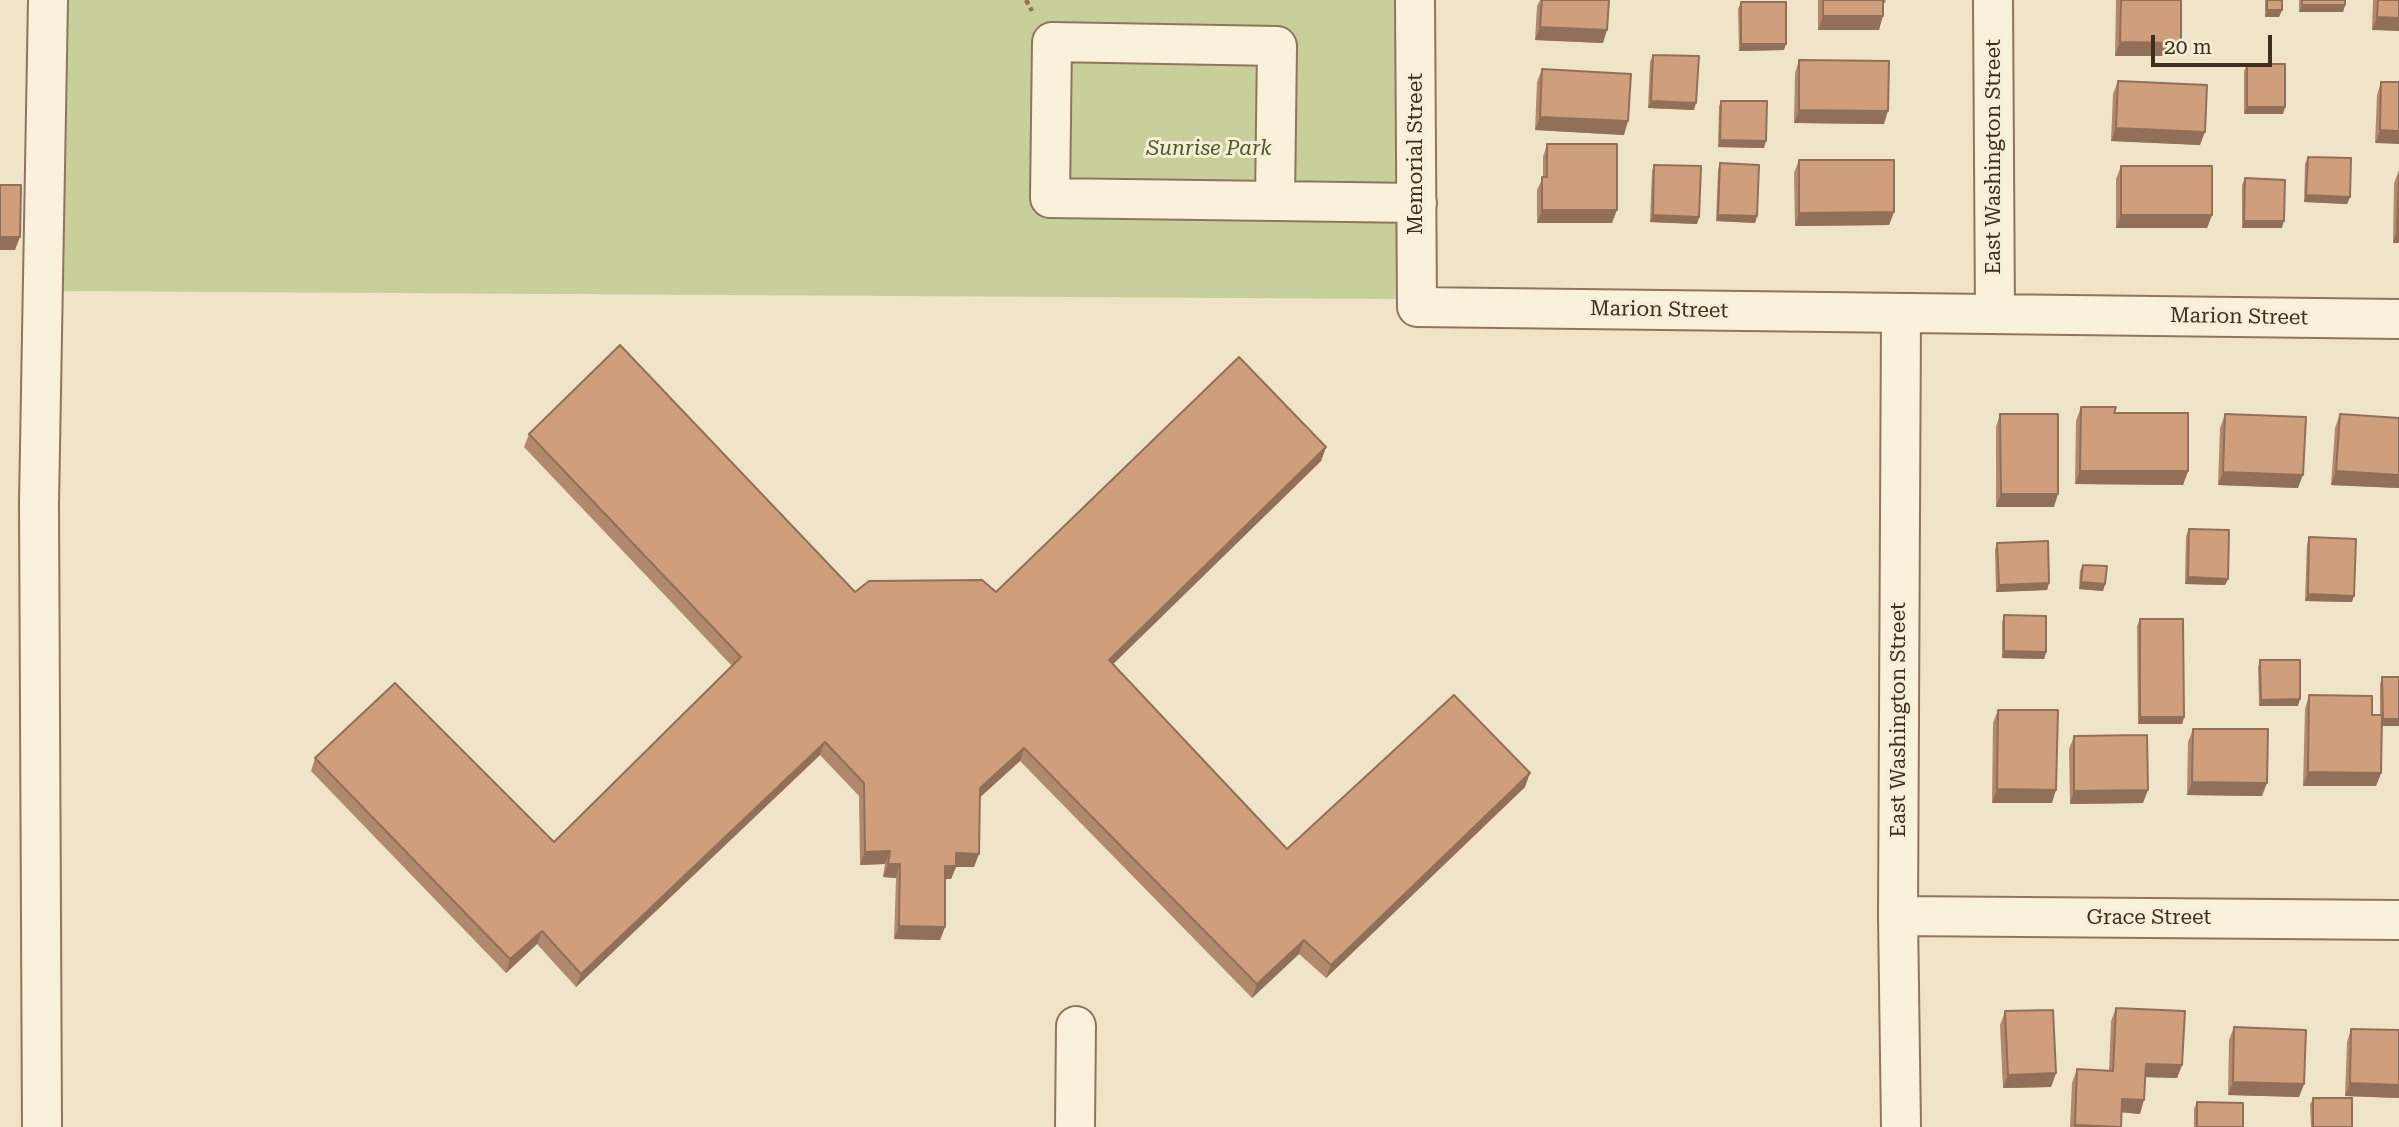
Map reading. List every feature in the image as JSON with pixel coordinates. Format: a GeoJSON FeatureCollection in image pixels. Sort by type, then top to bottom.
{"type":"FeatureCollection","features":[{"type":"Feature","properties":{"kind":"street"},"geometry":{"type":"LineString","coordinates":[[42,1127],[39,503],[48,0]]}},
{"type":"Feature","properties":{"kind":"street","name":"Memorial Street"},"geometry":{"type":"LineString","coordinates":[[1415,0],[1417,307]]}},
{"type":"Feature","properties":{"kind":"street","name":"East Washington Street"},"geometry":{"type":"LineString","coordinates":[[1993,0],[1995,314]]}},
{"type":"Feature","properties":{"kind":"street"},"geometry":{"type":"LineString","coordinates":[[1275,201],[1277,46],[1052,42],[1050,198],[1416,203]]}},
{"type":"Feature","properties":{"kind":"street","name":"Marion Street"},"geometry":{"type":"LineString","coordinates":[[1417,307],[2399,319]]}},
{"type":"Feature","properties":{"kind":"street","name":"East Washington Street"},"geometry":{"type":"LineString","coordinates":[[1901,314],[1898,916],[1901,1127]]}},
{"type":"Feature","properties":{"kind":"street","name":"Grace Street"},"geometry":{"type":"LineString","coordinates":[[1898,916],[2399,920]]}},
{"type":"Feature","properties":{"kind":"street"},"geometry":{"type":"LineString","coordinates":[[1075,1127],[1076,1026]]}},
{"type":"Feature","properties":{"kind":"green space","name":"Sunrise Park"},"geometry":{"type":"Polygon","coordinates":[[[54,0],[1397,0],[1399,299],[53,291],[54,0]]]}},
{"type":"Feature","properties":{"kind":"building"},"geometry":{"type":"Polygon","coordinates":[[[1542,0],[1609,0],[1607,30],[1540,27],[1542,0]]]}},
{"type":"Feature","properties":{"kind":"building"},"geometry":{"type":"Polygon","coordinates":[[[1823,0],[1883,0],[1883,16],[1823,16],[1823,0]]]}},
{"type":"Feature","properties":{"kind":"building"},"geometry":{"type":"Polygon","coordinates":[[[2121,0],[2181,0],[2181,43],[2120,42],[2121,0]]]}},
{"type":"Feature","properties":{"kind":"building"},"geometry":{"type":"Polygon","coordinates":[[[2267,0],[2282,0],[2282,10],[2267,10],[2267,0]]]}},
{"type":"Feature","properties":{"kind":"building"},"geometry":{"type":"Polygon","coordinates":[[[2302,0],[2345,0],[2345,5],[2302,5],[2302,0]]]}},
{"type":"Feature","properties":{"kind":"building"},"geometry":{"type":"Polygon","coordinates":[[[2378,0],[2399,0],[2399,18],[2377,17],[2378,0]]]}},
{"type":"Feature","properties":{"kind":"building"},"geometry":{"type":"Polygon","coordinates":[[[1741,2],[1786,2],[1786,44],[1741,44],[1741,2]]]}},
{"type":"Feature","properties":{"kind":"building"},"geometry":{"type":"Polygon","coordinates":[[[1653,55],[1699,56],[1696,103],[1651,101],[1653,55]]]}},
{"type":"Feature","properties":{"kind":"building"},"geometry":{"type":"Polygon","coordinates":[[[1799,60],[1889,61],[1888,111],[1799,110],[1799,60]]]}},
{"type":"Feature","properties":{"kind":"building"},"geometry":{"type":"Polygon","coordinates":[[[2247,64],[2285,64],[2285,107],[2247,107],[2247,64]]]}},
{"type":"Feature","properties":{"kind":"building"},"geometry":{"type":"Polygon","coordinates":[[[1542,69],[1631,74],[1628,121],[1540,117],[1542,69]]]}},
{"type":"Feature","properties":{"kind":"building"},"geometry":{"type":"Polygon","coordinates":[[[2118,81],[2207,85],[2205,132],[2116,128],[2118,81]]]}},
{"type":"Feature","properties":{"kind":"building"},"geometry":{"type":"Polygon","coordinates":[[[2381,82],[2399,82],[2399,131],[2380,130],[2381,82]]]}},
{"type":"Feature","properties":{"kind":"building"},"geometry":{"type":"Polygon","coordinates":[[[1721,101],[1767,101],[1766,141],[1720,140],[1721,101]]]}},
{"type":"Feature","properties":{"kind":"building"},"geometry":{"type":"Polygon","coordinates":[[[1547,144],[1617,144],[1617,210],[1542,210],[1542,177],[1547,177],[1547,144]]]}},
{"type":"Feature","properties":{"kind":"building"},"geometry":{"type":"Polygon","coordinates":[[[2308,157],[2351,158],[2350,197],[2306,195],[2308,157]]]}},
{"type":"Feature","properties":{"kind":"building"},"geometry":{"type":"Polygon","coordinates":[[[1799,160],[1894,160],[1894,212],[1799,213],[1799,160]]]}},
{"type":"Feature","properties":{"kind":"building"},"geometry":{"type":"Polygon","coordinates":[[[1720,163],[1759,165],[1757,216],[1718,215],[1720,163]]]}},
{"type":"Feature","properties":{"kind":"building"},"geometry":{"type":"Polygon","coordinates":[[[1654,165],[1701,166],[1699,217],[1653,215],[1654,165]]]}},
{"type":"Feature","properties":{"kind":"building"},"geometry":{"type":"Polygon","coordinates":[[[2121,166],[2212,166],[2212,215],[2121,215],[2121,166]]]}},
{"type":"Feature","properties":{"kind":"building"},"geometry":{"type":"Polygon","coordinates":[[[2399,175],[2399,230],[2397,230],[2399,175]]]}},
{"type":"Feature","properties":{"kind":"building"},"geometry":{"type":"Polygon","coordinates":[[[2245,178],[2285,180],[2284,221],[2244,221],[2245,178]]]}},
{"type":"Feature","properties":{"kind":"building"},"geometry":{"type":"Polygon","coordinates":[[[0,185],[21,185],[20,237],[0,237],[0,185]]]}},
{"type":"Feature","properties":{"kind":"building"},"geometry":{"type":"Polygon","coordinates":[[[620,345],[855,592],[869,581],[982,580],[996,592],[1239,357],[1326,447],[1109,660],[1287,849],[1454,695],[1530,773],[1331,965],[1304,940],[1257,984],[1024,748],[980,788],[979,854],[956,853],[956,866],[945,866],[945,927],[899,926],[900,864],[888,864],[890,851],[865,852],[864,783],[825,742],[581,974],[542,931],[510,959],[315,758],[395,683],[554,842],[741,657],[529,434],[620,345]]]}},
{"type":"Feature","properties":{"kind":"building"},"geometry":{"type":"Polygon","coordinates":[[[2081,407],[2116,407],[2114,413],[2188,413],[2188,471],[2080,471],[2081,407]]]}},
{"type":"Feature","properties":{"kind":"building"},"geometry":{"type":"Polygon","coordinates":[[[2000,414],[2058,414],[2058,494],[2001,494],[2000,414]]]}},
{"type":"Feature","properties":{"kind":"building"},"geometry":{"type":"Polygon","coordinates":[[[2225,414],[2306,417],[2303,475],[2223,472],[2225,414]]]}},
{"type":"Feature","properties":{"kind":"building"},"geometry":{"type":"Polygon","coordinates":[[[2340,414],[2399,418],[2399,475],[2336,471],[2340,414]]]}},
{"type":"Feature","properties":{"kind":"building"},"geometry":{"type":"Polygon","coordinates":[[[2189,529],[2229,530],[2228,579],[2188,577],[2189,529]]]}},
{"type":"Feature","properties":{"kind":"building"},"geometry":{"type":"Polygon","coordinates":[[[2309,537],[2356,539],[2354,596],[2308,594],[2309,537]]]}},
{"type":"Feature","properties":{"kind":"building"},"geometry":{"type":"Polygon","coordinates":[[[2048,541],[2049,583],[1999,585],[1997,543],[2048,541]]]}},
{"type":"Feature","properties":{"kind":"building"},"geometry":{"type":"Polygon","coordinates":[[[2083,565],[2107,566],[2105,584],[2081,582],[2083,565]]]}},
{"type":"Feature","properties":{"kind":"building"},"geometry":{"type":"Polygon","coordinates":[[[2004,615],[2046,616],[2046,652],[2004,651],[2004,615]]]}},
{"type":"Feature","properties":{"kind":"building"},"geometry":{"type":"Polygon","coordinates":[[[2140,619],[2183,619],[2184,717],[2140,717],[2140,619]]]}},
{"type":"Feature","properties":{"kind":"building"},"geometry":{"type":"Polygon","coordinates":[[[2260,660],[2300,660],[2300,699],[2261,700],[2260,660]]]}},
{"type":"Feature","properties":{"kind":"building"},"geometry":{"type":"Polygon","coordinates":[[[2382,677],[2399,677],[2399,719],[2383,719],[2382,677]]]}},
{"type":"Feature","properties":{"kind":"building"},"geometry":{"type":"Polygon","coordinates":[[[2309,695],[2372,696],[2372,715],[2382,715],[2381,773],[2308,772],[2309,695]]]}},
{"type":"Feature","properties":{"kind":"building"},"geometry":{"type":"Polygon","coordinates":[[[1998,710],[2058,710],[2056,790],[1997,789],[1998,710]]]}},
{"type":"Feature","properties":{"kind":"building"},"geometry":{"type":"Polygon","coordinates":[[[2193,729],[2268,729],[2267,783],[2192,782],[2193,729]]]}},
{"type":"Feature","properties":{"kind":"building"},"geometry":{"type":"Polygon","coordinates":[[[2147,735],[2148,790],[2074,791],[2074,736],[2147,735]]]}},
{"type":"Feature","properties":{"kind":"building"},"geometry":{"type":"Polygon","coordinates":[[[2116,1008],[2185,1011],[2182,1065],[2146,1064],[2144,1100],[2122,1099],[2121,1127],[2075,1125],[2077,1069],[2113,1071],[2116,1008]]]}},
{"type":"Feature","properties":{"kind":"building"},"geometry":{"type":"Polygon","coordinates":[[[2053,1010],[2056,1073],[2008,1075],[2005,1011],[2053,1010]]]}},
{"type":"Feature","properties":{"kind":"building"},"geometry":{"type":"Polygon","coordinates":[[[2234,1027],[2306,1030],[2304,1084],[2233,1082],[2234,1027]]]}},
{"type":"Feature","properties":{"kind":"building"},"geometry":{"type":"Polygon","coordinates":[[[2351,1029],[2399,1030],[2399,1085],[2350,1083],[2351,1029]]]}},
{"type":"Feature","properties":{"kind":"building"},"geometry":{"type":"Polygon","coordinates":[[[2313,1098],[2352,1098],[2352,1127],[2313,1127],[2313,1098]]]}},
{"type":"Feature","properties":{"kind":"building"},"geometry":{"type":"Polygon","coordinates":[[[2197,1102],[2243,1103],[2243,1127],[2197,1127],[2197,1102]]]}}]}
